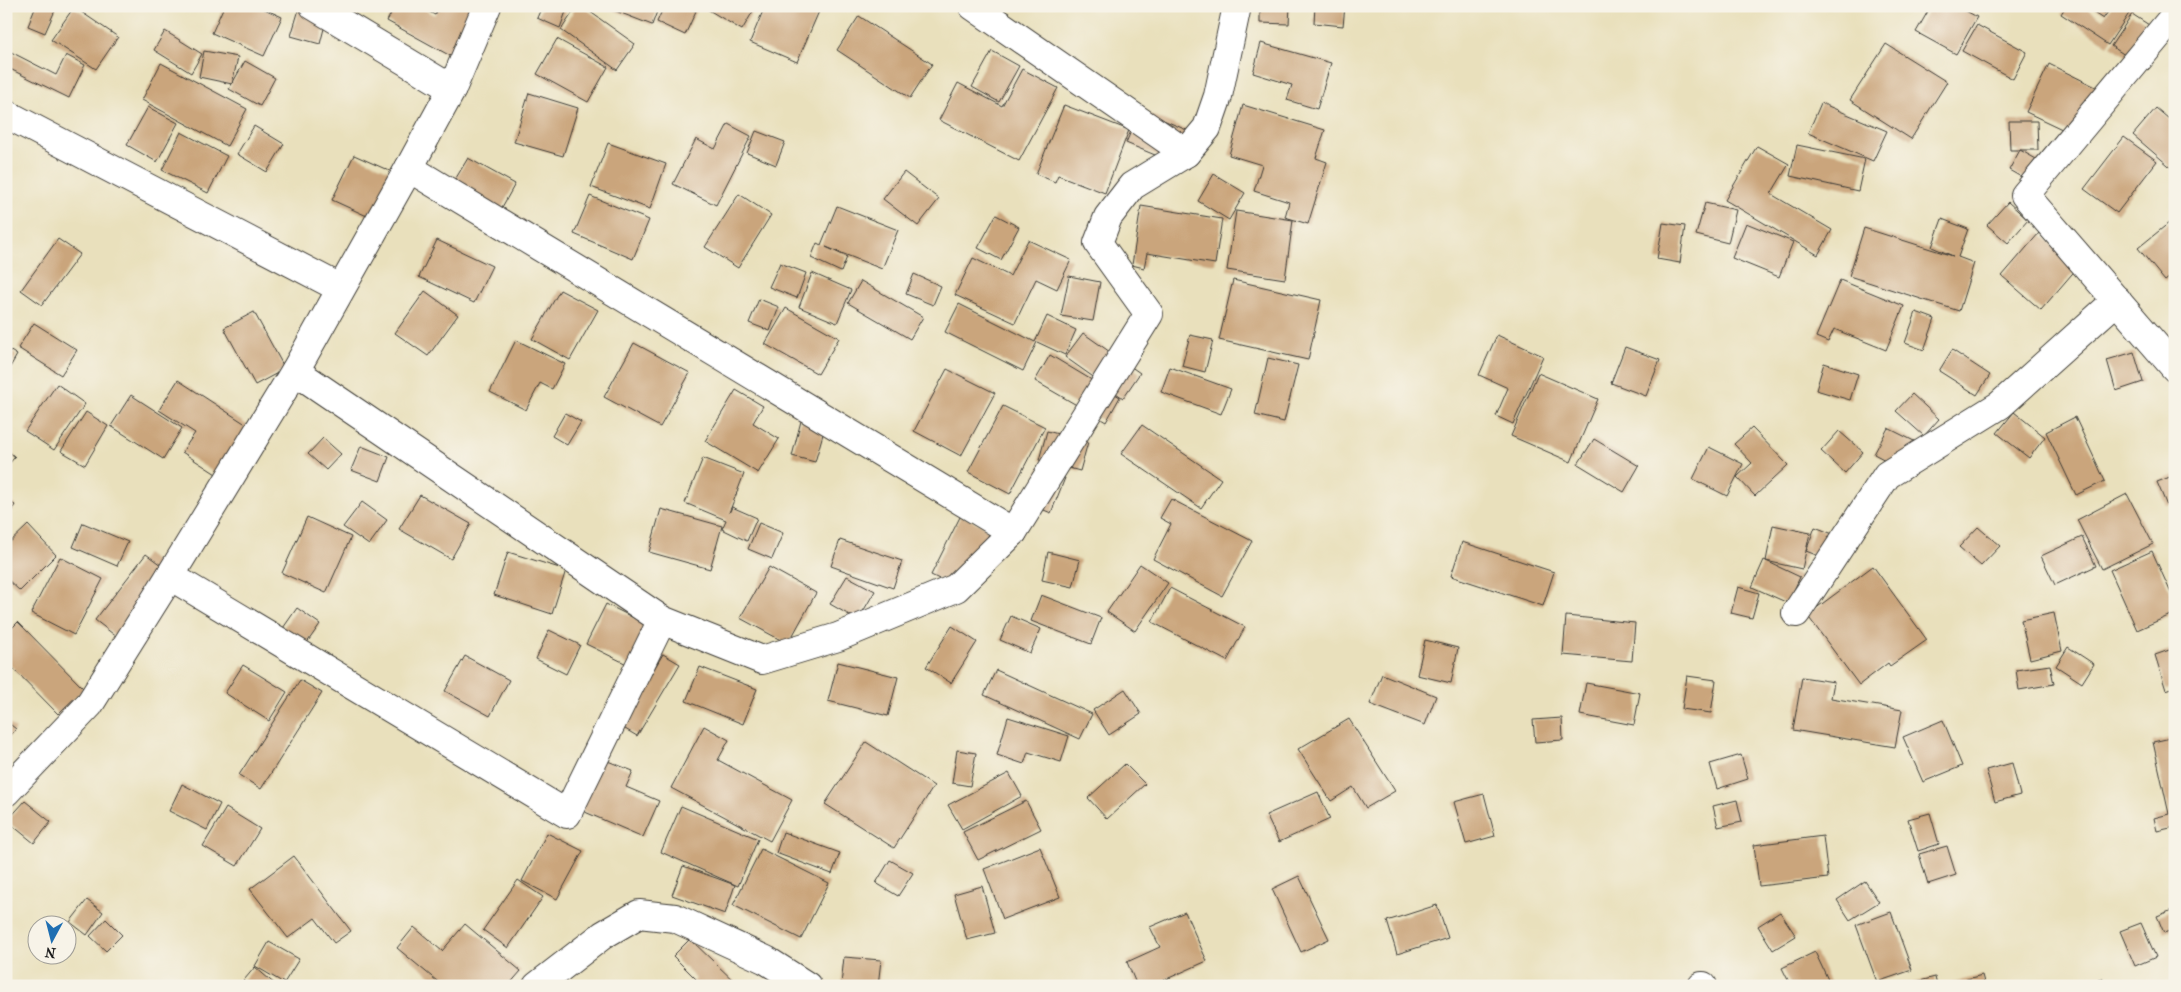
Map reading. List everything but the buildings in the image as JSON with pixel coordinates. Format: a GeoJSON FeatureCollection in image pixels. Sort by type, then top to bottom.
{"type":"FeatureCollection","features":[{"type":"Feature","properties":{"kind":"street"},"geometry":{"type":"LineString","coordinates":[[314,6],[452,89]]}},
{"type":"Feature","properties":{"kind":"street"},"geometry":{"type":"LineString","coordinates":[[6,792],[88,705],[170,576],[295,372],[340,288],[409,168],[452,89],[488,6]]}},
{"type":"Feature","properties":{"kind":"street"},"geometry":{"type":"LineString","coordinates":[[972,6],[1186,153]]}},
{"type":"Feature","properties":{"kind":"street"},"geometry":{"type":"LineString","coordinates":[[295,372],[662,620],[762,660],[838,637],[956,588],[1013,532],[1150,314],[1098,243],[1108,216],[1132,186],[1186,153],[1207,128],[1216,104],[1237,6]]}},
{"type":"Feature","properties":{"kind":"street"},"geometry":{"type":"LineString","coordinates":[[2175,15],[2025,195],[2175,368]]}},
{"type":"Feature","properties":{"kind":"street"},"geometry":{"type":"LineString","coordinates":[[6,114],[340,288]]}},
{"type":"Feature","properties":{"kind":"street"},"geometry":{"type":"LineString","coordinates":[[409,168],[1013,532]]}},
{"type":"Feature","properties":{"kind":"street"},"geometry":{"type":"LineString","coordinates":[[1796,613],[1887,475],[2000,405],[2117,300]]}},
{"type":"Feature","properties":{"kind":"street"},"geometry":{"type":"LineString","coordinates":[[170,576],[567,814],[662,620]]}},
{"type":"Feature","properties":{"kind":"street"},"geometry":{"type":"LineString","coordinates":[[537,986],[603,935],[639,914],[675,918],[766,960],[807,986]]}}]}
